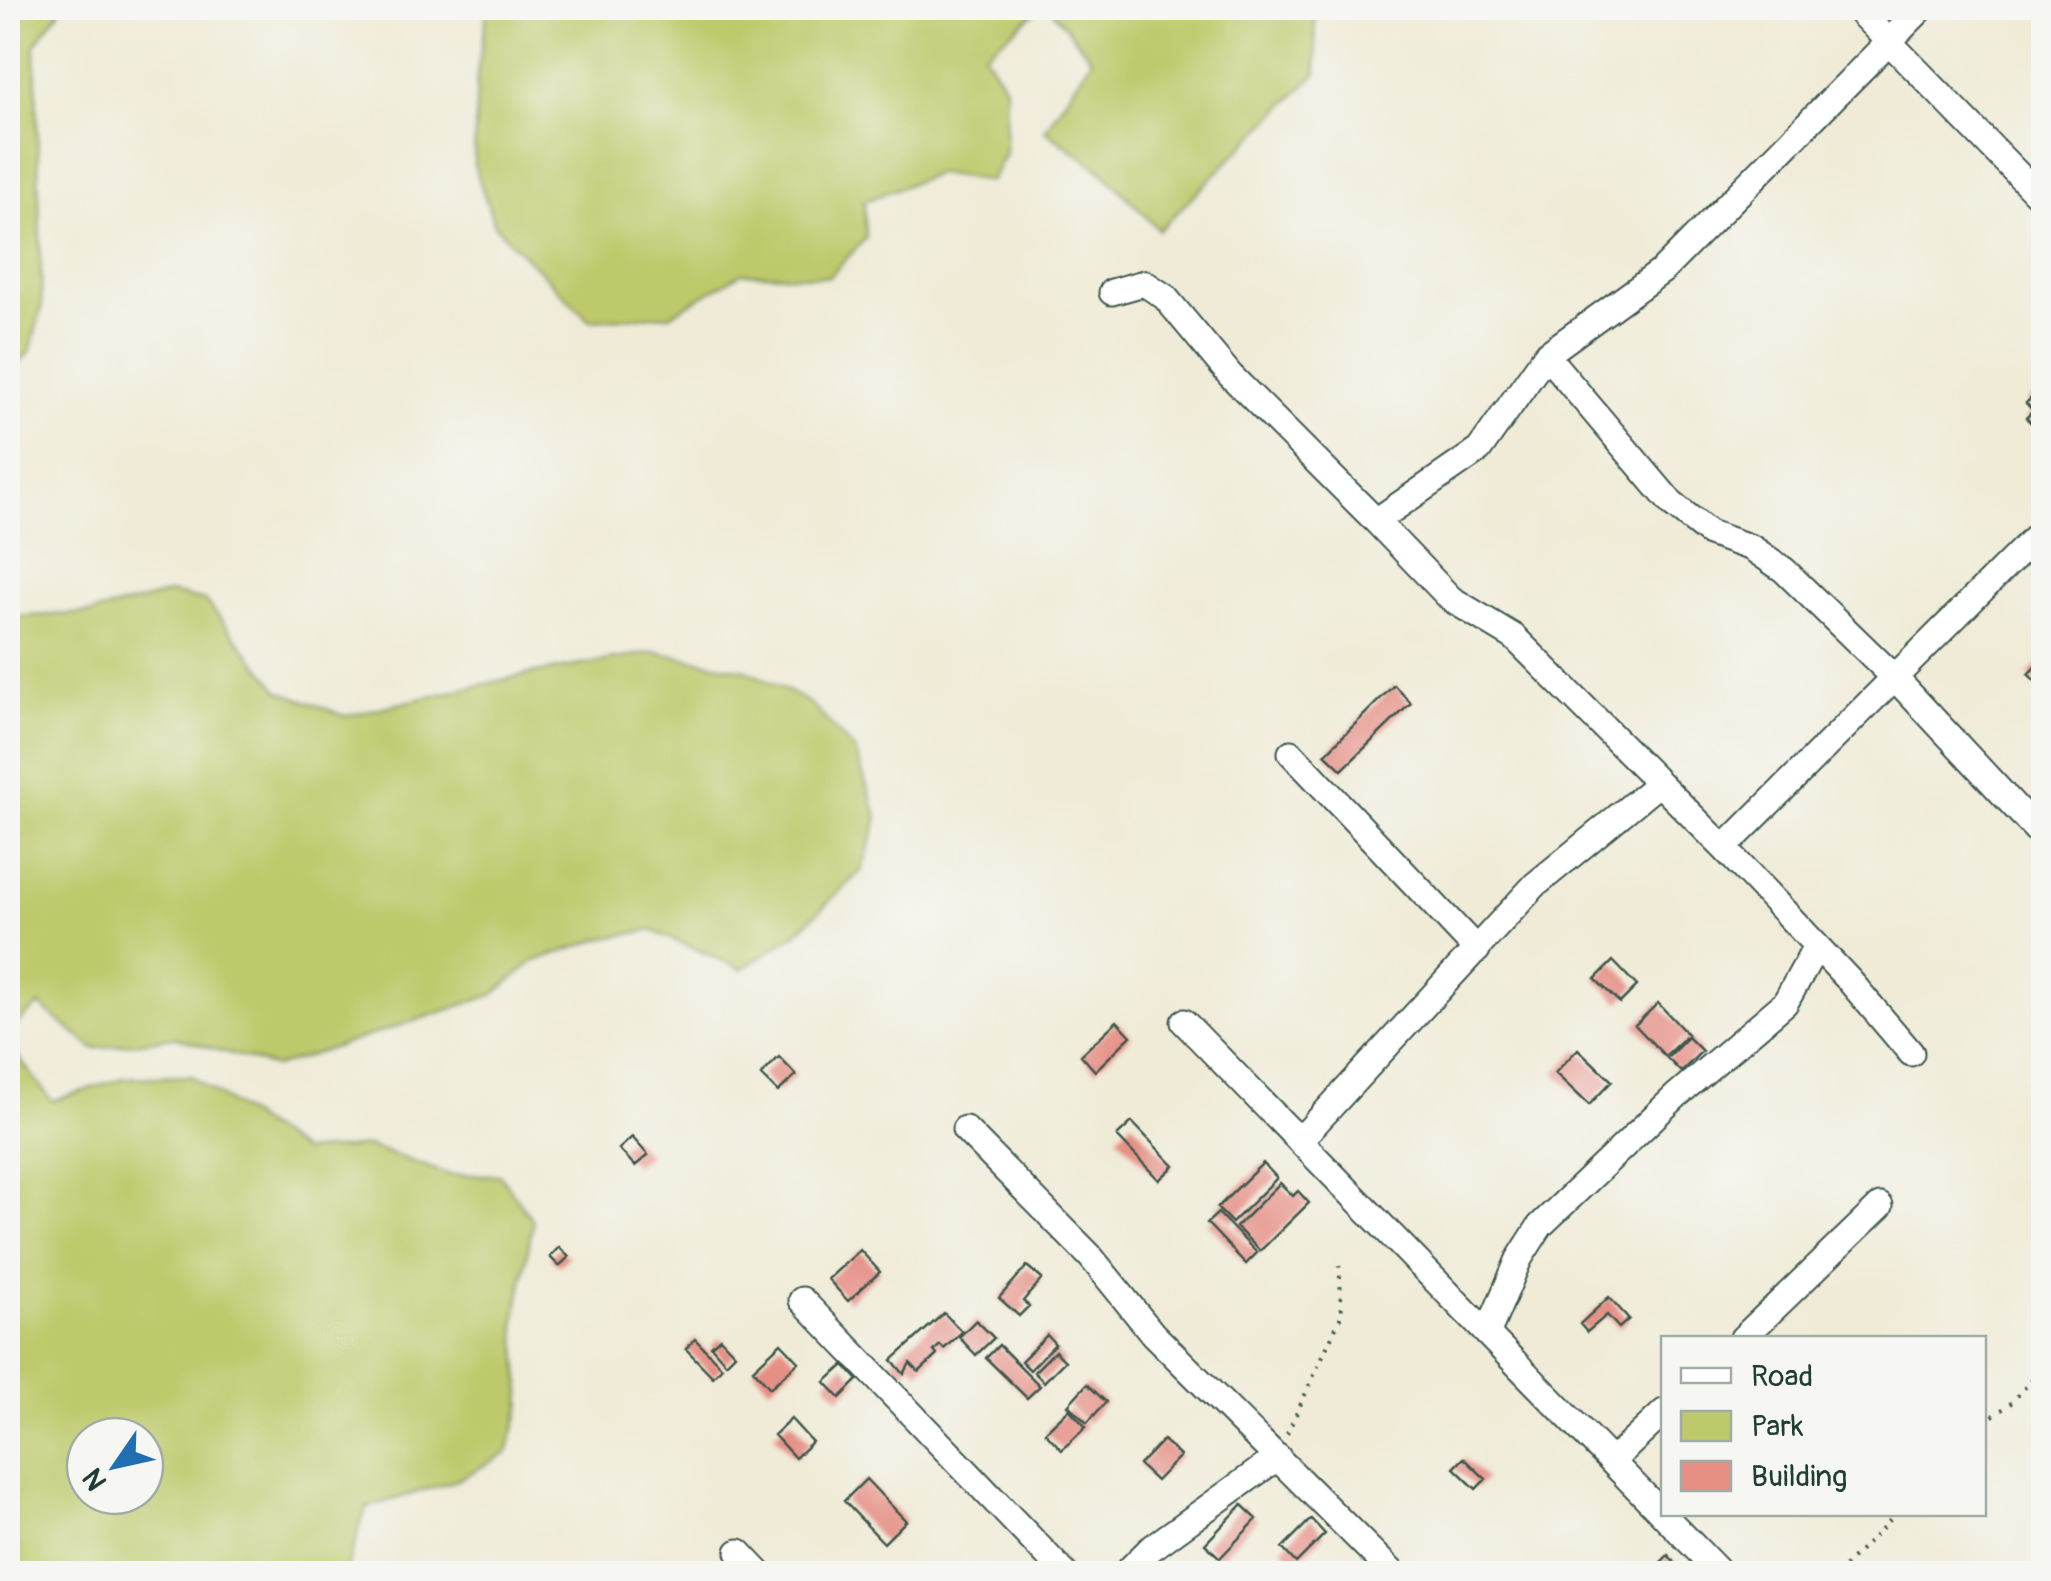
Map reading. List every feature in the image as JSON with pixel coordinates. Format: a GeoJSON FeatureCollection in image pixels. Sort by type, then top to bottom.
{"type":"FeatureCollection","features":[{"type":"Feature","properties":{"kind":"street"},"geometry":{"type":"LineString","coordinates":[[1856,8],[2044,201]]}},
{"type":"Feature","properties":{"kind":"street"},"geometry":{"type":"LineString","coordinates":[[1376,521],[1479,450],[1546,355],[1662,271],[1891,44],[1922,8]]}},
{"type":"Feature","properties":{"kind":"street"},"geometry":{"type":"LineString","coordinates":[[1112,292],[1144,283],[1164,296],[1230,375],[1451,599],[1514,637],[1724,848],[1911,1053]]}},
{"type":"Feature","properties":{"kind":"street"},"geometry":{"type":"LineString","coordinates":[[1546,355],[1672,504],[1708,533],[1752,548],[1784,570],[1895,678],[2044,838]]}},
{"type":"Feature","properties":{"kind":"street"},"geometry":{"type":"LineString","coordinates":[[1724,848],[1816,751],[1895,678],[2044,528]]}},
{"type":"Feature","properties":{"kind":"street"},"geometry":{"type":"LineString","coordinates":[[1291,753],[1477,950]]}},
{"type":"Feature","properties":{"kind":"street"},"geometry":{"type":"LineString","coordinates":[[1300,1140],[1535,884],[1659,783]]}},
{"type":"Feature","properties":{"kind":"street"},"geometry":{"type":"LineString","coordinates":[[1488,1332],[1518,1258],[1540,1226],[1676,1096],[1786,1003],[1816,947]]}},
{"type":"Feature","properties":{"kind":"street"},"geometry":{"type":"LineString","coordinates":[[1184,1022],[1661,1512]]}},
{"type":"Feature","properties":{"kind":"street"},"geometry":{"type":"LineString","coordinates":[[965,1129],[1090,1256],[1153,1334],[1394,1574]]}},
{"type":"Feature","properties":{"kind":"street"},"geometry":{"type":"LineString","coordinates":[[1745,1336],[1880,1206]]}},
{"type":"Feature","properties":{"kind":"street"},"geometry":{"type":"LineString","coordinates":[[802,1300],[1065,1574]]}},
{"type":"Feature","properties":{"kind":"street"},"geometry":{"type":"LineString","coordinates":[[1612,1461],[1661,1415]]}},
{"type":"Feature","properties":{"kind":"street"},"geometry":{"type":"LineString","coordinates":[[1125,1574],[1150,1550],[1278,1456]]}},
{"type":"Feature","properties":{"kind":"street"},"geometry":{"type":"LineString","coordinates":[[1665,1516],[1721,1574]]}},
{"type":"Feature","properties":{"kind":"street"},"geometry":{"type":"LineString","coordinates":[[740,1552],[760,1574]]}},
{"type":"Feature","properties":{"kind":"path"},"geometry":{"type":"LineString","coordinates":[[1278,1456],[1342,1314],[1339,1261]]}},
{"type":"Feature","properties":{"kind":"path"},"geometry":{"type":"LineString","coordinates":[[1986,1421],[2010,1404],[2044,1366]]}},
{"type":"Feature","properties":{"kind":"path"},"geometry":{"type":"LineString","coordinates":[[1837,1574],[1894,1516]]}},
{"type":"Feature","properties":{"kind":"green space"},"geometry":{"type":"Polygon","coordinates":[[[8,8],[62,8],[35,44],[42,306],[30,352],[8,373],[8,8]]]}},
{"type":"Feature","properties":{"kind":"green space"},"geometry":{"type":"Polygon","coordinates":[[[488,8],[1041,8],[984,54],[1006,87],[1005,154],[990,181],[938,173],[864,201],[866,238],[829,277],[742,273],[670,315],[589,320],[495,226],[474,165],[477,74],[488,8]]]}},
{"type":"Feature","properties":{"kind":"green space"},"geometry":{"type":"Polygon","coordinates":[[[1050,8],[1314,8],[1317,73],[1159,230],[1103,172],[1045,130],[1092,59],[1050,8]]]}},
{"type":"Feature","properties":{"kind":"green space"},"geometry":{"type":"Polygon","coordinates":[[[171,593],[206,601],[280,691],[345,716],[525,675],[655,652],[746,670],[810,703],[855,751],[878,818],[862,870],[793,936],[742,969],[651,930],[601,939],[534,961],[493,995],[275,1067],[175,1037],[94,1049],[39,1005],[8,1031],[8,617],[93,613],[171,593]]]}},
{"type":"Feature","properties":{"kind":"green space"},"geometry":{"type":"Polygon","coordinates":[[[8,1044],[52,1101],[123,1078],[191,1076],[302,1152],[369,1146],[450,1175],[500,1175],[533,1221],[515,1322],[522,1403],[507,1453],[457,1480],[366,1508],[346,1573],[20,1573],[8,1492],[8,1044]]]}},
{"type":"Feature","properties":{"kind":"building"},"geometry":{"type":"Polygon","coordinates":[[[2044,386],[2044,435],[2026,418],[2033,411],[2026,403],[2044,386]]]}},
{"type":"Feature","properties":{"kind":"building"},"geometry":{"type":"Polygon","coordinates":[[[2038,664],[2044,670],[2044,690],[2028,674],[2038,664]]]}},
{"type":"Feature","properties":{"kind":"building"},"geometry":{"type":"Polygon","coordinates":[[[1394,685],[1411,703],[1342,770],[1325,754],[1394,685]]]}},
{"type":"Feature","properties":{"kind":"building"},"geometry":{"type":"Polygon","coordinates":[[[1613,961],[1637,986],[1620,1003],[1595,979],[1613,961]]]}},
{"type":"Feature","properties":{"kind":"building"},"geometry":{"type":"Polygon","coordinates":[[[1658,1003],[1688,1035],[1665,1056],[1635,1025],[1658,1003]]]}},
{"type":"Feature","properties":{"kind":"building"},"geometry":{"type":"Polygon","coordinates":[[[1117,1021],[1131,1036],[1095,1071],[1081,1055],[1117,1021]]]}},
{"type":"Feature","properties":{"kind":"building"},"geometry":{"type":"Polygon","coordinates":[[[1688,1037],[1702,1051],[1681,1072],[1667,1058],[1688,1037]]]}},
{"type":"Feature","properties":{"kind":"building"},"geometry":{"type":"Polygon","coordinates":[[[1578,1049],[1612,1081],[1589,1105],[1555,1073],[1578,1049]]]}},
{"type":"Feature","properties":{"kind":"building"},"geometry":{"type":"Polygon","coordinates":[[[779,1057],[796,1075],[778,1092],[761,1075],[779,1057]]]}},
{"type":"Feature","properties":{"kind":"building"},"geometry":{"type":"Polygon","coordinates":[[[1132,1122],[1174,1166],[1159,1180],[1117,1136],[1132,1122]]]}},
{"type":"Feature","properties":{"kind":"building"},"geometry":{"type":"Polygon","coordinates":[[[632,1137],[648,1155],[635,1166],[619,1149],[632,1137]]]}},
{"type":"Feature","properties":{"kind":"building"},"geometry":{"type":"Polygon","coordinates":[[[1263,1163],[1277,1178],[1232,1223],[1217,1208],[1263,1163]]]}},
{"type":"Feature","properties":{"kind":"building"},"geometry":{"type":"Polygon","coordinates":[[[1280,1183],[1293,1196],[1298,1191],[1309,1203],[1260,1251],[1236,1227],[1280,1183]]]}},
{"type":"Feature","properties":{"kind":"building"},"geometry":{"type":"Polygon","coordinates":[[[1218,1213],[1257,1253],[1246,1264],[1207,1223],[1218,1213]]]}},
{"type":"Feature","properties":{"kind":"building"},"geometry":{"type":"Polygon","coordinates":[[[559,1247],[569,1257],[559,1266],[550,1257],[559,1247]]]}},
{"type":"Feature","properties":{"kind":"building"},"geometry":{"type":"Polygon","coordinates":[[[860,1250],[880,1272],[848,1301],[828,1279],[860,1250]]]}},
{"type":"Feature","properties":{"kind":"building"},"geometry":{"type":"Polygon","coordinates":[[[1027,1266],[1042,1279],[1023,1301],[1029,1306],[1019,1316],[999,1298],[1027,1266]]]}},
{"type":"Feature","properties":{"kind":"building"},"geometry":{"type":"Polygon","coordinates":[[[1609,1297],[1629,1319],[1619,1328],[1607,1315],[1587,1332],[1580,1324],[1609,1297]]]}},
{"type":"Feature","properties":{"kind":"building"},"geometry":{"type":"Polygon","coordinates":[[[944,1313],[962,1332],[944,1349],[940,1345],[934,1351],[937,1355],[919,1372],[910,1363],[904,1374],[892,1360],[944,1313]]]}},
{"type":"Feature","properties":{"kind":"building"},"geometry":{"type":"Polygon","coordinates":[[[976,1320],[994,1338],[976,1355],[959,1337],[976,1320]]]}},
{"type":"Feature","properties":{"kind":"building"},"geometry":{"type":"Polygon","coordinates":[[[1047,1335],[1055,1344],[1030,1370],[1021,1361],[1047,1335]]]}},
{"type":"Feature","properties":{"kind":"building"},"geometry":{"type":"Polygon","coordinates":[[[720,1338],[735,1354],[726,1363],[711,1346],[720,1338]]]}},
{"type":"Feature","properties":{"kind":"building"},"geometry":{"type":"Polygon","coordinates":[[[695,1339],[722,1367],[713,1377],[686,1349],[695,1339]]]}},
{"type":"Feature","properties":{"kind":"building"},"geometry":{"type":"Polygon","coordinates":[[[781,1343],[799,1362],[770,1388],[753,1369],[781,1343]]]}},
{"type":"Feature","properties":{"kind":"building"},"geometry":{"type":"Polygon","coordinates":[[[999,1345],[1040,1386],[1027,1398],[986,1358],[999,1345]]]}},
{"type":"Feature","properties":{"kind":"building"},"geometry":{"type":"Polygon","coordinates":[[[1055,1351],[1065,1361],[1044,1382],[1034,1372],[1055,1351]]]}},
{"type":"Feature","properties":{"kind":"building"},"geometry":{"type":"Polygon","coordinates":[[[844,1365],[858,1380],[840,1398],[825,1382],[844,1365]]]}},
{"type":"Feature","properties":{"kind":"building"},"geometry":{"type":"Polygon","coordinates":[[[1087,1384],[1106,1402],[1087,1423],[1068,1405],[1087,1384]]]}},
{"type":"Feature","properties":{"kind":"building"},"geometry":{"type":"Polygon","coordinates":[[[1069,1409],[1086,1427],[1062,1450],[1045,1432],[1069,1409]]]}},
{"type":"Feature","properties":{"kind":"building"},"geometry":{"type":"Polygon","coordinates":[[[791,1419],[812,1442],[795,1458],[774,1435],[791,1419]]]}},
{"type":"Feature","properties":{"kind":"building"},"geometry":{"type":"Polygon","coordinates":[[[1163,1440],[1180,1456],[1156,1481],[1139,1465],[1163,1440]]]}},
{"type":"Feature","properties":{"kind":"building"},"geometry":{"type":"Polygon","coordinates":[[[1464,1458],[1486,1479],[1476,1489],[1454,1468],[1464,1458]]]}},
{"type":"Feature","properties":{"kind":"building"},"geometry":{"type":"Polygon","coordinates":[[[866,1479],[906,1521],[884,1543],[844,1501],[866,1479]]]}},
{"type":"Feature","properties":{"kind":"building"},"geometry":{"type":"Polygon","coordinates":[[[1242,1505],[1257,1519],[1220,1558],[1205,1544],[1242,1505]]]}},
{"type":"Feature","properties":{"kind":"building"},"geometry":{"type":"Polygon","coordinates":[[[1311,1519],[1325,1534],[1296,1563],[1282,1548],[1311,1519]]]}},
{"type":"Feature","properties":{"kind":"building"},"geometry":{"type":"Polygon","coordinates":[[[1668,1555],[1684,1574],[1665,1574],[1658,1565],[1668,1555]]]}},
{"type":"Feature","properties":{"kind":"building"},"geometry":{"type":"Polygon","coordinates":[[[1216,1560],[1230,1574],[1211,1574],[1206,1569],[1216,1560]]]}}]}
